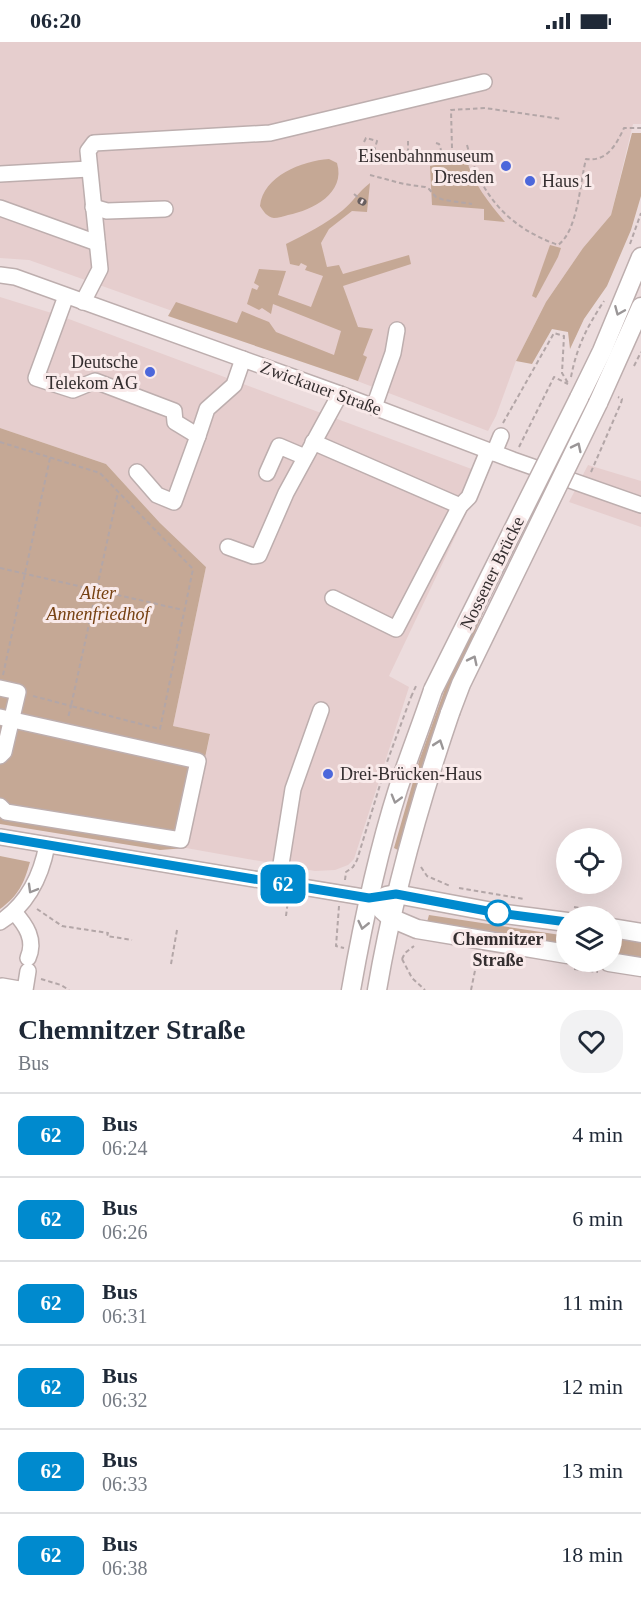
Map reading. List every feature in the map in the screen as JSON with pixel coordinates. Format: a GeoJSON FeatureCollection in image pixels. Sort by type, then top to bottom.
{"type":"FeatureCollection","features":[{"type":"Feature","properties":{"kind":"main road","name":"Nossener Brücke"},"geometry":{"type":"LineString","coordinates":[[351,990],[369,898],[398,790],[433,690],[574,392],[602,351],[634,254]]}},
{"type":"Feature","properties":{"kind":"main road","name":"Nossener Brücke"},"geometry":{"type":"LineString","coordinates":[[377,990],[396,894],[411,834],[461,684],[598,403],[641,307]]}},
{"type":"Feature","properties":{"kind":"main road"},"geometry":{"type":"LineString","coordinates":[[369,898],[396,894],[498,913],[556,921]]}},
{"type":"Feature","properties":{"kind":"main road"},"geometry":{"type":"LineString","coordinates":[[369,898],[391,918],[417,929],[556,952]]}},
{"type":"Feature","properties":{"kind":"main road"},"geometry":{"type":"LineString","coordinates":[[622,930],[641,933]]}},
{"type":"Feature","properties":{"kind":"main road"},"geometry":{"type":"LineString","coordinates":[[622,964],[641,967]]}},
{"type":"Feature","properties":{"kind":"street"},"geometry":{"type":"LineString","coordinates":[[84,302],[100,269],[88,151],[94,143],[270,133],[484,82]]}},
{"type":"Feature","properties":{"kind":"street"},"geometry":{"type":"LineString","coordinates":[[0,174],[89,169]]}},
{"type":"Feature","properties":{"kind":"street"},"geometry":{"type":"LineString","coordinates":[[93,207],[107,211],[165,209]]}},
{"type":"Feature","properties":{"kind":"street"},"geometry":{"type":"LineString","coordinates":[[0,208],[97,243]]}},
{"type":"Feature","properties":{"kind":"street","name":"Zwickauer Straße"},"geometry":{"type":"LineString","coordinates":[[0,275],[15,277],[641,505]]}},
{"type":"Feature","properties":{"kind":"street"},"geometry":{"type":"LineString","coordinates":[[66,296],[36,378],[73,390],[95,381],[174,411],[175,422],[198,436]]}},
{"type":"Feature","properties":{"kind":"street"},"geometry":{"type":"LineString","coordinates":[[374,407],[393,353],[397,330]]}},
{"type":"Feature","properties":{"kind":"street"},"geometry":{"type":"LineString","coordinates":[[137,472],[157,495],[174,502],[207,409],[234,385],[243,359]]}},
{"type":"Feature","properties":{"kind":"street"},"geometry":{"type":"LineString","coordinates":[[228,547],[254,556],[259,555],[286,493],[340,394]]}},
{"type":"Feature","properties":{"kind":"street"},"geometry":{"type":"LineString","coordinates":[[333,598],[396,629],[460,506],[469,497],[501,436]]}},
{"type":"Feature","properties":{"kind":"street"},"geometry":{"type":"LineString","coordinates":[[313,442],[460,506]]}},
{"type":"Feature","properties":{"kind":"street"},"geometry":{"type":"LineString","coordinates":[[267,472],[279,446],[305,457]]}},
{"type":"Feature","properties":{"kind":"street"},"geometry":{"type":"LineString","coordinates":[[0,688],[18,692],[6,719],[4,752],[0,756]]}},
{"type":"Feature","properties":{"kind":"street"},"geometry":{"type":"LineString","coordinates":[[278,883],[292,789],[321,710]]}},
{"type":"Feature","properties":{"kind":"street"},"geometry":{"type":"LineString","coordinates":[[0,806],[6,812],[180,840],[198,761],[6,719]]}},
{"type":"Feature","properties":{"kind":"street"},"geometry":{"type":"LineString","coordinates":[[0,837],[369,898]]}},
{"type":"Feature","properties":{"kind":"street"},"geometry":{"type":"LineString","coordinates":[[0,922],[25,900],[39,875],[47,845]]}},
{"type":"Feature","properties":{"kind":"street"},"geometry":{"type":"LineString","coordinates":[[2,990],[2,986],[25,990],[31,952],[28,930],[14,912]]}},
{"type":"Feature","properties":{"kind":"path"},"geometry":{"type":"LineString","coordinates":[[452,148],[450,110],[485,108],[561,119]]}},
{"type":"Feature","properties":{"kind":"path"},"geometry":{"type":"LineString","coordinates":[[467,145],[480,183],[490,198],[506,214],[537,237],[558,245],[564,241],[570,229],[586,159],[600,159],[606,156],[624,128],[641,128]]}},
{"type":"Feature","properties":{"kind":"path"},"geometry":{"type":"LineString","coordinates":[[364,142],[366,138],[377,141],[373,155]]}},
{"type":"Feature","properties":{"kind":"path"},"geometry":{"type":"LineString","coordinates":[[408,141],[408,153]]}},
{"type":"Feature","properties":{"kind":"path"},"geometry":{"type":"LineString","coordinates":[[436,143],[439,144],[441,150]]}},
{"type":"Feature","properties":{"kind":"path"},"geometry":{"type":"LineString","coordinates":[[468,165],[467,157],[470,156]]}},
{"type":"Feature","properties":{"kind":"path"},"geometry":{"type":"LineString","coordinates":[[370,175],[425,187],[436,197],[444,200],[472,204]]}},
{"type":"Feature","properties":{"kind":"path"},"geometry":{"type":"LineString","coordinates":[[354,194],[360,199]]}},
{"type":"Feature","properties":{"kind":"path"},"geometry":{"type":"LineString","coordinates":[[634,254],[641,213]]}},
{"type":"Feature","properties":{"kind":"path"},"geometry":{"type":"LineString","coordinates":[[574,392],[575,354],[584,331],[605,299]]}},
{"type":"Feature","properties":{"kind":"path"},"geometry":{"type":"LineString","coordinates":[[491,452],[515,400],[554,333],[564,336],[562,373],[574,392]]}},
{"type":"Feature","properties":{"kind":"path"},"geometry":{"type":"LineString","coordinates":[[575,354],[581,352]]}},
{"type":"Feature","properties":{"kind":"path"},"geometry":{"type":"LineString","coordinates":[[513,460],[554,377],[574,392]]}},
{"type":"Feature","properties":{"kind":"path"},"geometry":{"type":"LineString","coordinates":[[596,456],[621,403],[622,399],[618,397]]}},
{"type":"Feature","properties":{"kind":"path"},"geometry":{"type":"LineString","coordinates":[[0,442],[100,473],[193,569],[160,729],[18,692]]}},
{"type":"Feature","properties":{"kind":"path"},"geometry":{"type":"LineString","coordinates":[[0,688],[50,458]]}},
{"type":"Feature","properties":{"kind":"path"},"geometry":{"type":"LineString","coordinates":[[66,731],[118,492]]}},
{"type":"Feature","properties":{"kind":"path"},"geometry":{"type":"LineString","coordinates":[[0,568],[183,610]]}},
{"type":"Feature","properties":{"kind":"path"},"geometry":{"type":"LineString","coordinates":[[346,872],[357,860],[387,762],[411,696]]}},
{"type":"Feature","properties":{"kind":"path"},"geometry":{"type":"LineString","coordinates":[[25,900],[62,926],[108,933],[107,936],[132,940]]}},
{"type":"Feature","properties":{"kind":"path"},"geometry":{"type":"LineString","coordinates":[[286,916],[287,909]]}},
{"type":"Feature","properties":{"kind":"path"},"geometry":{"type":"LineString","coordinates":[[336,946],[338,915]]}},
{"type":"Feature","properties":{"kind":"path"},"geometry":{"type":"LineString","coordinates":[[171,964],[177,930]]}},
{"type":"Feature","properties":{"kind":"path"},"geometry":{"type":"LineString","coordinates":[[413,946],[402,959],[412,978],[425,990]]}},
{"type":"Feature","properties":{"kind":"path"},"geometry":{"type":"LineString","coordinates":[[471,990],[478,953]]}},
{"type":"Feature","properties":{"kind":"path"},"geometry":{"type":"LineString","coordinates":[[28,968],[69,990]]}},
{"type":"Feature","properties":{"kind":"shaded area"},"geometry":{"type":"Polygon","coordinates":[[[0,42],[641,42],[641,124],[633,124],[611,215],[583,248],[546,302],[516,361],[496,416],[488,431],[352,379],[352,375],[29,260],[0,258],[0,42]]]}},
{"type":"Feature","properties":{"kind":"shaded area"},"geometry":{"type":"Polygon","coordinates":[[[0,297],[58,315],[485,474],[389,676],[409,687],[354,859],[348,865],[335,870],[315,871],[186,848],[210,735],[173,726],[206,567],[160,523],[106,464],[0,428],[0,297]]]}},
{"type":"Feature","properties":{"kind":"shaded area"},"geometry":{"type":"Polygon","coordinates":[[[588,465],[641,481],[641,527],[569,502],[588,465]]]}},
{"type":"Feature","properties":{"kind":"green space"},"geometry":{"type":"Polygon","coordinates":[[[632,133],[641,133],[641,196],[631,230],[607,286],[584,319],[570,349],[568,332],[552,329],[532,364],[516,361],[546,302],[583,248],[611,215],[632,133]]]}},
{"type":"Feature","properties":{"kind":"green space"},"geometry":{"type":"Polygon","coordinates":[[[329,159],[337,163],[339,174],[337,183],[325,198],[298,213],[274,218],[264,212],[260,206],[263,195],[276,178],[307,163],[329,159]]]}},
{"type":"Feature","properties":{"kind":"green space"},"geometry":{"type":"Polygon","coordinates":[[[466,159],[482,192],[505,222],[484,220],[484,209],[432,205],[430,166],[466,159]]]}},
{"type":"Feature","properties":{"kind":"green space"},"geometry":{"type":"Polygon","coordinates":[[[370,183],[367,212],[352,211],[329,229],[321,243],[327,267],[339,265],[343,274],[409,255],[411,264],[343,286],[358,327],[373,329],[363,355],[367,357],[358,381],[168,316],[176,302],[237,323],[242,311],[269,322],[276,332],[334,355],[341,331],[273,304],[271,314],[262,308],[259,310],[247,304],[252,288],[257,290],[259,286],[254,283],[259,269],[286,271],[278,295],[311,307],[323,276],[305,270],[307,266],[301,263],[299,266],[290,264],[286,244],[336,215],[370,183]]]}},
{"type":"Feature","properties":{"kind":"green space"},"geometry":{"type":"Polygon","coordinates":[[[550,245],[561,248],[536,298],[532,296],[550,245]]]}},
{"type":"Feature","properties":{"kind":"green space","name":"Alter Annenfriedhof"},"geometry":{"type":"Polygon","coordinates":[[[0,428],[106,464],[160,523],[206,567],[173,726],[210,734],[186,848],[160,850],[0,824],[0,428]]]}},
{"type":"Feature","properties":{"kind":"green space"},"geometry":{"type":"Polygon","coordinates":[[[497,580],[445,703],[398,850],[394,848],[419,761],[451,672],[497,580]]]}},
{"type":"Feature","properties":{"kind":"green space"},"geometry":{"type":"Polygon","coordinates":[[[0,856],[30,862],[20,888],[0,909],[0,856]]]}},
{"type":"Feature","properties":{"kind":"green space"},"geometry":{"type":"Polygon","coordinates":[[[429,915],[556,934],[556,944],[427,922],[429,915]]]}},
{"type":"Feature","properties":{"kind":"green space"},"geometry":{"type":"Polygon","coordinates":[[[622,939],[641,940],[641,958],[622,955],[622,939]]]}},
{"type":"Feature","properties":{"kind":"bus line","name":"62"},"geometry":{"type":"LineString","coordinates":[[0,837],[369,898],[396,894],[498,913],[556,921]]}},
{"type":"Feature","properties":{"kind":"place","name":"Eisenbahnmuseum Dresden"},"geometry":{"type":"Point","coordinates":[506,166]}},
{"type":"Feature","properties":{"kind":"place","name":"Haus 1"},"geometry":{"type":"Point","coordinates":[530,181]}},
{"type":"Feature","properties":{"kind":"place","name":"Deutsche Telekom AG"},"geometry":{"type":"Point","coordinates":[150,372]}},
{"type":"Feature","properties":{"kind":"place","name":"Drei-Brücken-Haus"},"geometry":{"type":"Point","coordinates":[328,774]}},
{"type":"Feature","properties":{"kind":"place","name":"Chemnitzer Straße"},"geometry":{"type":"Point","coordinates":[498,913]}}]}
